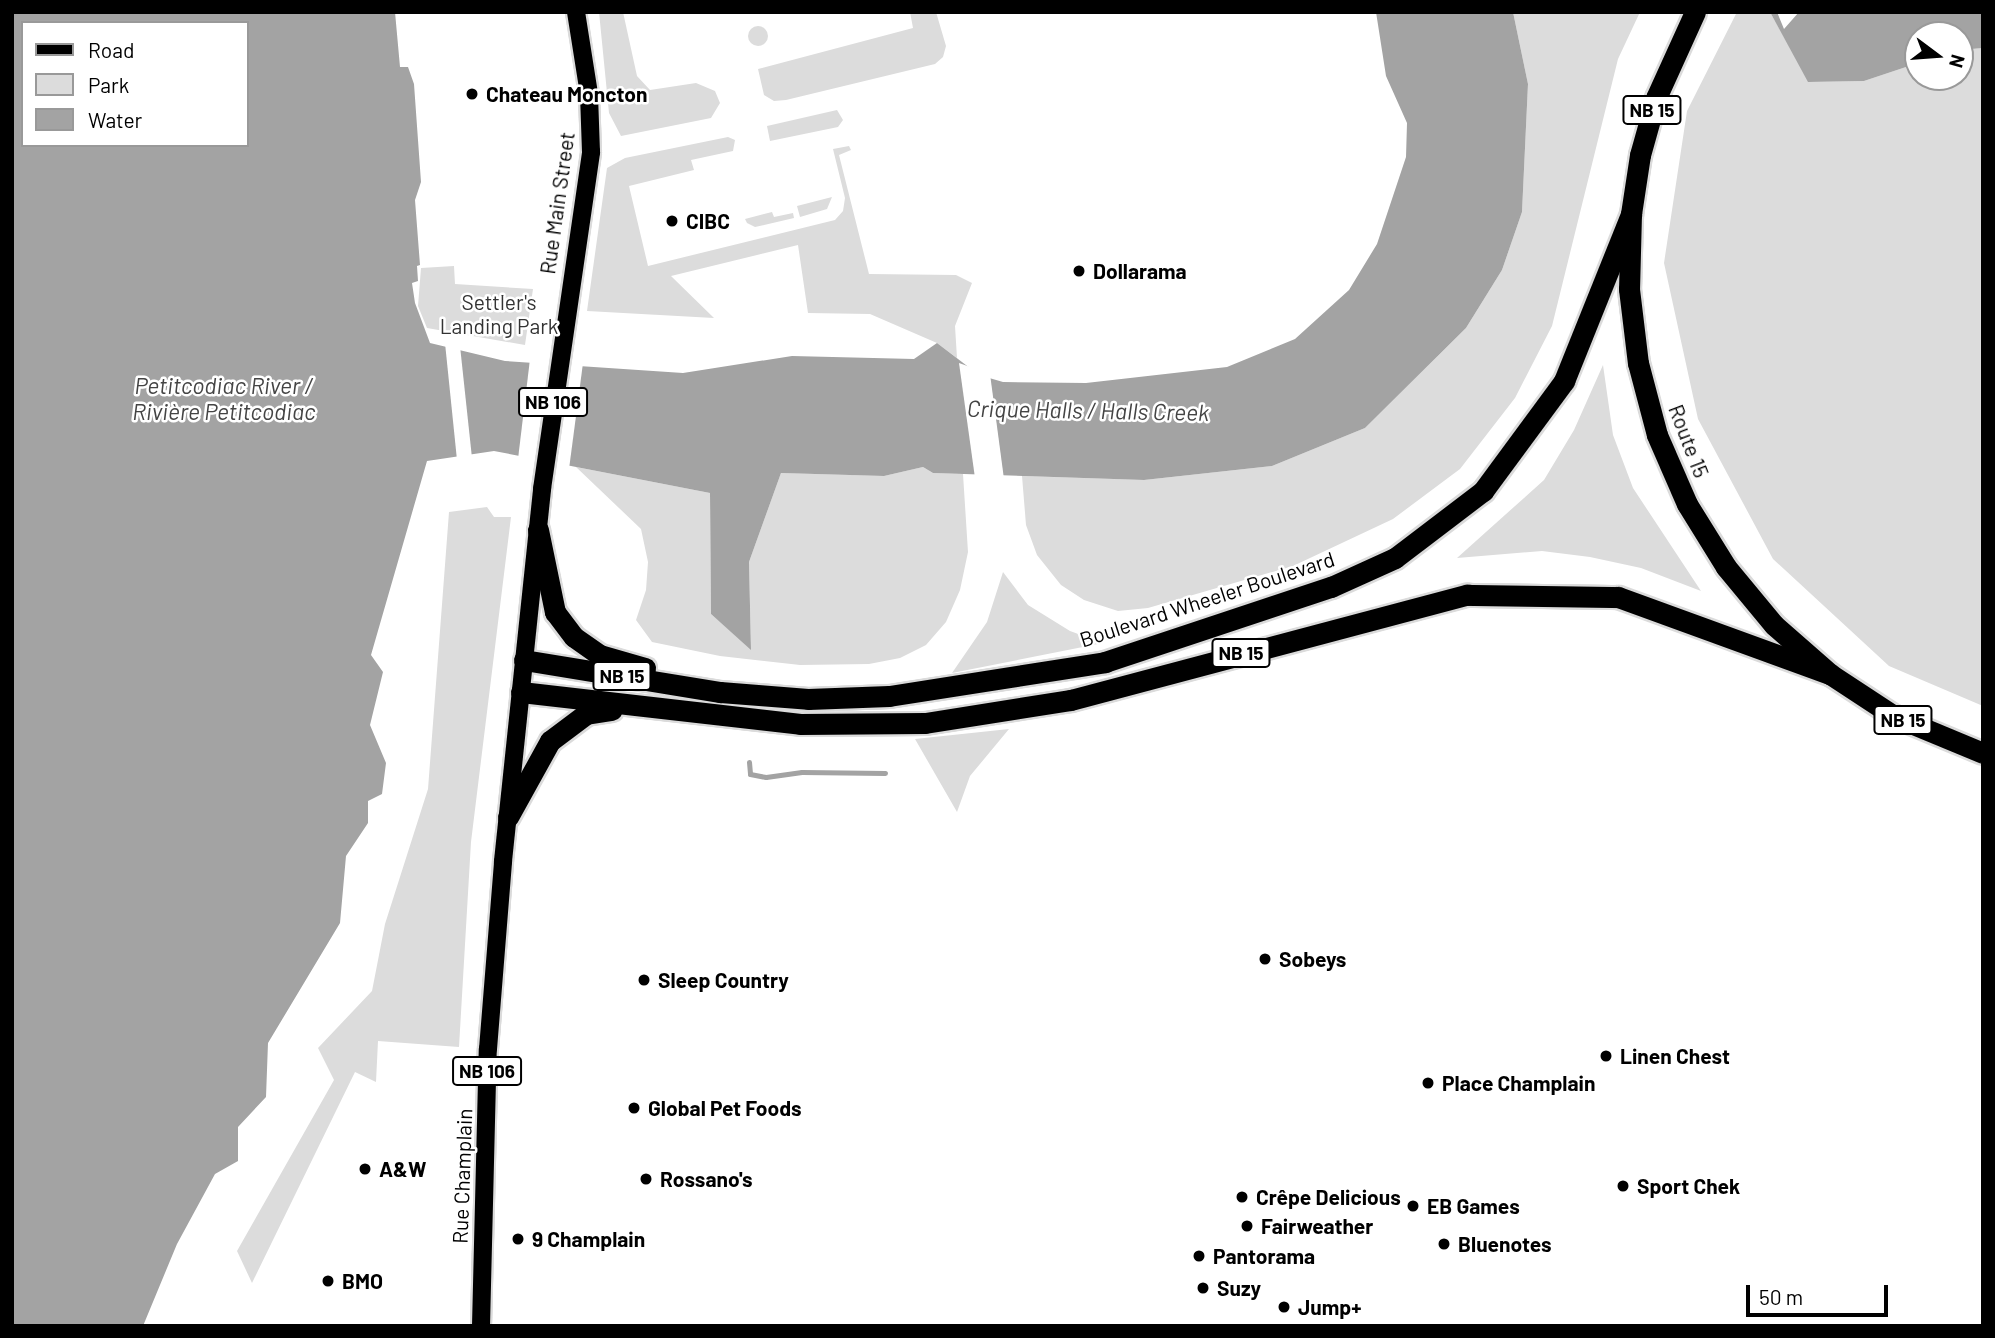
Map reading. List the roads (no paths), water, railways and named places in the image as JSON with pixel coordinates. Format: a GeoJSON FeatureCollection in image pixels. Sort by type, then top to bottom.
{"type":"FeatureCollection","features":[{"type":"Feature","properties":{"kind":"highway","name":"Route 15"},"geometry":{"type":"LineString","coordinates":[[1695,12],[1656,99],[1640,155],[1631,214],[1629,289],[1638,363],[1667,458],[1687,504],[1726,568],[1774,625],[1830,674],[1894,716],[1983,753]]}},
{"type":"Feature","properties":{"kind":"highway","name":"Boulevard Wheeler Boulevard"},"geometry":{"type":"LineString","coordinates":[[524,660],[720,692],[808,699],[889,695],[1105,662],[1331,587],[1395,558],[1483,491],[1564,381],[1631,214]]}},
{"type":"Feature","properties":{"kind":"highway"},"geometry":{"type":"LineString","coordinates":[[538,530],[555,612],[576,639],[600,654],[720,692]]}},
{"type":"Feature","properties":{"kind":"highway","name":"NB 15"},"geometry":{"type":"LineString","coordinates":[[521,692],[800,724],[925,723],[1071,700],[1467,595],[1618,597],[1830,674]]}},
{"type":"Feature","properties":{"kind":"highway"},"geometry":{"type":"LineString","coordinates":[[508,817],[550,741],[586,713],[639,705]]}},
{"type":"Feature","properties":{"kind":"main road","name":"Rue Main Street"},"geometry":{"type":"LineString","coordinates":[[521,692],[542,489],[564,315],[591,152],[589,94],[576,12]]}},
{"type":"Feature","properties":{"kind":"main road","name":"NB 106"},"geometry":{"type":"LineString","coordinates":[[508,817],[521,692]]}},
{"type":"Feature","properties":{"kind":"main road","name":"Rue Champlain"},"geometry":{"type":"LineString","coordinates":[[481,1326],[488,1049],[508,817]]}},
{"type":"Feature","properties":{"kind":"water","name":"Petitcodiac River / Rivière Petitcodiac"},"geometry":{"type":"Polygon","coordinates":[[[12,12],[395,12],[400,67],[408,67],[414,84],[421,182],[415,200],[420,265],[417,266],[418,281],[412,283],[415,303],[430,343],[505,361],[683,373],[792,356],[914,359],[937,343],[979,375],[1003,382],[1086,383],[1227,367],[1295,339],[1349,290],[1377,244],[1406,157],[1407,123],[1386,76],[1376,12],[1513,12],[1528,84],[1522,212],[1502,270],[1466,328],[1365,428],[1272,466],[1144,480],[933,473],[923,467],[884,476],[781,473],[749,562],[751,650],[711,614],[710,493],[494,451],[427,461],[371,655],[383,672],[370,725],[386,763],[382,794],[368,801],[368,823],[346,856],[340,923],[268,1043],[266,1097],[238,1127],[238,1161],[215,1174],[177,1244],[143,1326],[12,1326],[12,12]]]}},
{"type":"Feature","properties":{"kind":"water"},"geometry":{"type":"Polygon","coordinates":[[[1770,12],[1777,12],[1784,29],[1799,12],[1983,12],[1983,48],[1974,49],[1974,21],[1904,21],[1904,68],[1864,81],[1808,82],[1770,12]]]}},
{"type":"Feature","properties":{"kind":"waterway"},"geometry":{"type":"LineString","coordinates":[[749,762],[750,774],[766,777],[802,772],[885,773]]}},
{"type":"Feature","properties":{"kind":"place","name":"Chateau Moncton"},"geometry":{"type":"Point","coordinates":[472,94]}},
{"type":"Feature","properties":{"kind":"place","name":"CIBC"},"geometry":{"type":"Point","coordinates":[672,221]}},
{"type":"Feature","properties":{"kind":"place","name":"Dollarama"},"geometry":{"type":"Point","coordinates":[1079,271]}},
{"type":"Feature","properties":{"kind":"place","name":"Sobeys"},"geometry":{"type":"Point","coordinates":[1265,959]}},
{"type":"Feature","properties":{"kind":"place","name":"Sleep Country"},"geometry":{"type":"Point","coordinates":[644,980]}},
{"type":"Feature","properties":{"kind":"place","name":"Linen Chest"},"geometry":{"type":"Point","coordinates":[1606,1056]}},
{"type":"Feature","properties":{"kind":"place","name":"Place Champlain"},"geometry":{"type":"Point","coordinates":[1428,1083]}},
{"type":"Feature","properties":{"kind":"place","name":"Global Pet Foods"},"geometry":{"type":"Point","coordinates":[634,1108]}},
{"type":"Feature","properties":{"kind":"place","name":"A&W"},"geometry":{"type":"Point","coordinates":[365,1169]}},
{"type":"Feature","properties":{"kind":"place","name":"Rossano's"},"geometry":{"type":"Point","coordinates":[646,1179]}},
{"type":"Feature","properties":{"kind":"place","name":"Sport Chek"},"geometry":{"type":"Point","coordinates":[1623,1186]}},
{"type":"Feature","properties":{"kind":"place","name":"Crêpe Delicious"},"geometry":{"type":"Point","coordinates":[1242,1197]}},
{"type":"Feature","properties":{"kind":"place","name":"EB Games"},"geometry":{"type":"Point","coordinates":[1413,1206]}},
{"type":"Feature","properties":{"kind":"place","name":"Fairweather"},"geometry":{"type":"Point","coordinates":[1247,1226]}},
{"type":"Feature","properties":{"kind":"place","name":"9 Champlain"},"geometry":{"type":"Point","coordinates":[518,1239]}},
{"type":"Feature","properties":{"kind":"place","name":"Bluenotes"},"geometry":{"type":"Point","coordinates":[1444,1244]}},
{"type":"Feature","properties":{"kind":"place","name":"Pantorama"},"geometry":{"type":"Point","coordinates":[1199,1256]}},
{"type":"Feature","properties":{"kind":"place","name":"BMO"},"geometry":{"type":"Point","coordinates":[328,1281]}},
{"type":"Feature","properties":{"kind":"place","name":"Suzy"},"geometry":{"type":"Point","coordinates":[1203,1288]}},
{"type":"Feature","properties":{"kind":"place","name":"Jump+"},"geometry":{"type":"Point","coordinates":[1284,1307]}},
{"type":"Feature","properties":{"kind":"park label","name":"Settler's Landing Park"},"geometry":{"type":"Point","coordinates":[499,314]}},
{"type":"Feature","properties":{"kind":"water label","name":"Crique Halls / Halls Creek"},"geometry":{"type":"Point","coordinates":[1088,410]}}]}
